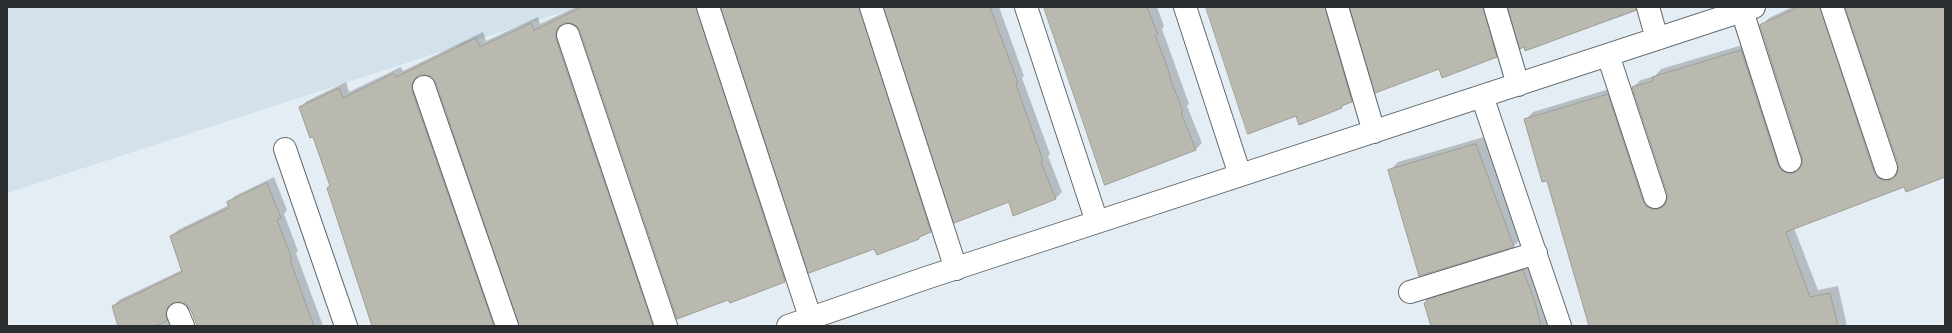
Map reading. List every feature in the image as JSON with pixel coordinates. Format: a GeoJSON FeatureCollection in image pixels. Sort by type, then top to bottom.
{"type":"FeatureCollection","features":[{"type":"Feature","properties":{"kind":"street"},"geometry":{"type":"LineString","coordinates":[[708,7],[812,322]]}},
{"type":"Feature","properties":{"kind":"street"},"geometry":{"type":"LineString","coordinates":[[871,7],[956,269]]}},
{"type":"Feature","properties":{"kind":"street"},"geometry":{"type":"LineString","coordinates":[[1026,7],[1097,222]]}},
{"type":"Feature","properties":{"kind":"street"},"geometry":{"type":"LineString","coordinates":[[1185,7],[1240,175]]}},
{"type":"Feature","properties":{"kind":"street"},"geometry":{"type":"LineString","coordinates":[[1337,7],[1374,132]]}},
{"type":"Feature","properties":{"kind":"street"},"geometry":{"type":"LineString","coordinates":[[1495,7],[1518,85]]}},
{"type":"Feature","properties":{"kind":"street"},"geometry":{"type":"LineString","coordinates":[[1648,7],[1657,39]]}},
{"type":"Feature","properties":{"kind":"street"},"geometry":{"type":"LineString","coordinates":[[1832,7],[1886,168]]}},
{"type":"Feature","properties":{"kind":"street"},"geometry":{"type":"LineString","coordinates":[[788,326],[812,322],[956,269],[1748,9],[1790,162]]}},
{"type":"Feature","properties":{"kind":"street"},"geometry":{"type":"LineString","coordinates":[[568,35],[666,326]]}},
{"type":"Feature","properties":{"kind":"street"},"geometry":{"type":"LineString","coordinates":[[1608,55],[1654,197]]}},
{"type":"Feature","properties":{"kind":"street"},"geometry":{"type":"LineString","coordinates":[[424,87],[507,326]]}},
{"type":"Feature","properties":{"kind":"street"},"geometry":{"type":"LineString","coordinates":[[1482,96],[1560,326]]}},
{"type":"Feature","properties":{"kind":"street"},"geometry":{"type":"LineString","coordinates":[[285,149],[346,326]]}},
{"type":"Feature","properties":{"kind":"street"},"geometry":{"type":"LineString","coordinates":[[1410,292],[1536,253]]}},
{"type":"Feature","properties":{"kind":"shaded area"},"geometry":{"type":"Polygon","coordinates":[[[7,7],[578,7],[7,193],[7,7]]]}},
{"type":"Feature","properties":{"kind":"building"},"geometry":{"type":"Polygon","coordinates":[[[582,7],[696,7],[785,282],[730,303],[728,300],[677,319],[580,31],[576,25],[564,23],[558,27],[556,39],[653,326],[519,326],[436,83],[432,77],[420,75],[414,79],[412,91],[494,326],[372,326],[327,188],[330,186],[313,137],[310,138],[299,107],[339,88],[343,98],[394,73],[396,77],[476,38],[480,47],[531,23],[534,30],[582,7]]]}},
{"type":"Feature","properties":{"kind":"building"},"geometry":{"type":"Polygon","coordinates":[[[721,7],[859,7],[931,232],[919,237],[919,239],[877,255],[874,249],[809,273],[721,7]]]}},
{"type":"Feature","properties":{"kind":"building"},"geometry":{"type":"Polygon","coordinates":[[[884,7],[990,7],[1018,83],[1016,84],[1043,161],[1041,162],[1056,199],[1013,216],[1009,202],[954,223],[884,7]]]}},
{"type":"Feature","properties":{"kind":"building"},"geometry":{"type":"Polygon","coordinates":[[[1044,7],[1147,7],[1158,34],[1155,35],[1183,112],[1181,113],[1196,150],[1105,185],[1044,7]]]}},
{"type":"Feature","properties":{"kind":"building"},"geometry":{"type":"Polygon","coordinates":[[[1206,7],[1325,7],[1352,102],[1341,106],[1342,108],[1299,125],[1296,116],[1248,134],[1206,7]]]}},
{"type":"Feature","properties":{"kind":"building"},"geometry":{"type":"Polygon","coordinates":[[[1350,7],[1483,7],[1497,57],[1442,78],[1439,69],[1375,93],[1350,7]]]}},
{"type":"Feature","properties":{"kind":"building"},"geometry":{"type":"Polygon","coordinates":[[[1508,7],[1636,7],[1636,10],[1525,51],[1524,47],[1520,49],[1508,7]]]}},
{"type":"Feature","properties":{"kind":"building"},"geometry":{"type":"Polygon","coordinates":[[[1799,7],[1820,7],[1874,172],[1878,178],[1890,180],[1896,176],[1898,164],[1845,7],[1945,7],[1945,177],[1906,192],[1904,187],[1786,232],[1810,297],[1830,293],[1838,326],[1589,326],[1547,181],[1542,182],[1524,119],[1608,94],[1643,201],[1647,207],[1659,209],[1665,205],[1667,193],[1632,87],[1653,81],[1652,77],[1741,50],[1778,165],[1781,170],[1787,173],[1794,173],[1802,164],[1802,157],[1760,25],[1799,7]]]}},
{"type":"Feature","properties":{"kind":"building"},"geometry":{"type":"Polygon","coordinates":[[[1476,144],[1514,247],[1419,276],[1388,170],[1476,144]]]}},
{"type":"Feature","properties":{"kind":"building"},"geometry":{"type":"Polygon","coordinates":[[[267,183],[281,218],[277,220],[292,259],[290,260],[314,326],[197,326],[192,312],[186,304],[179,302],[173,303],[168,307],[166,313],[167,321],[155,326],[118,326],[112,306],[182,272],[170,236],[229,208],[227,202],[267,183]]]}},
{"type":"Feature","properties":{"kind":"building"},"geometry":{"type":"Polygon","coordinates":[[[1523,270],[1535,302],[1541,326],[1431,326],[1424,303],[1427,302],[1426,300],[1523,270]]]}}]}
